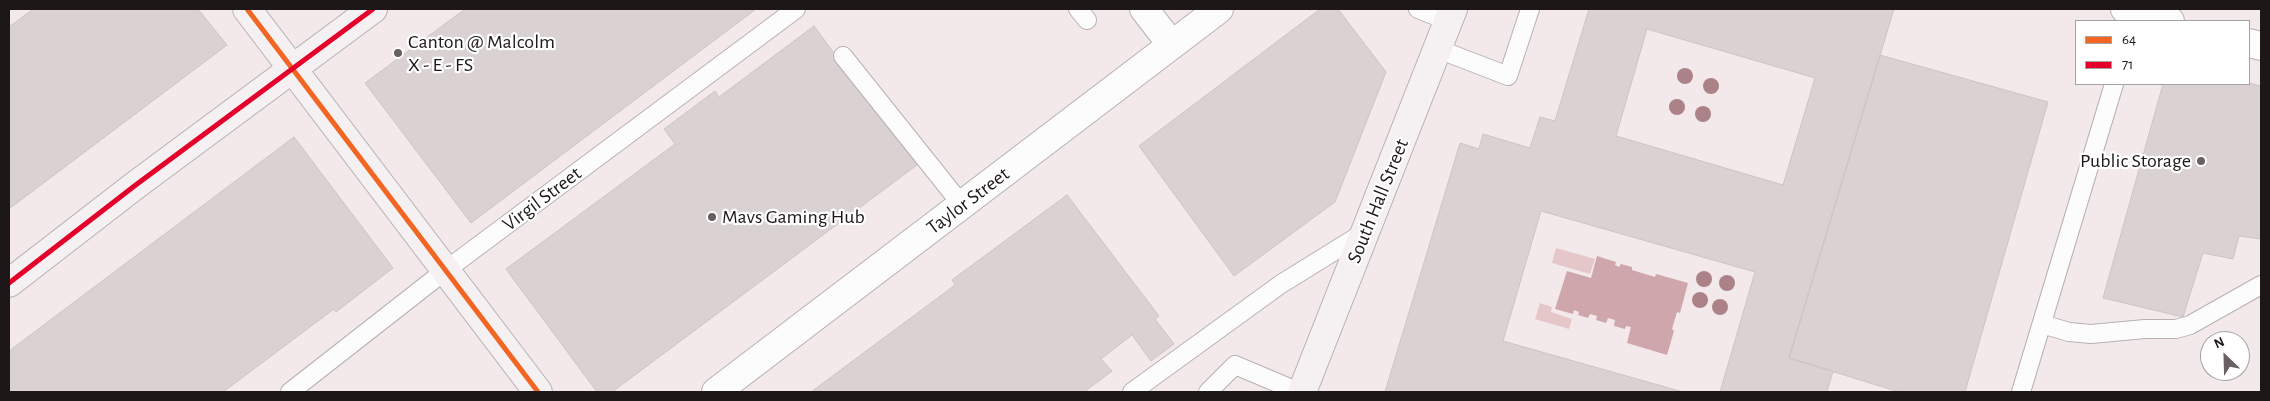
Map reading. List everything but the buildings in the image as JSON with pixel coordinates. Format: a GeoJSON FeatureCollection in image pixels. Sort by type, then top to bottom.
{"type":"FeatureCollection","features":[{"type":"Feature","properties":{"kind":"street"},"geometry":{"type":"LineString","coordinates":[[247,9],[538,392]]}},
{"type":"Feature","properties":{"kind":"street"},"geometry":{"type":"LineString","coordinates":[[9,283],[292,68],[373,9]]}},
{"type":"Feature","properties":{"kind":"street"},"geometry":{"type":"LineString","coordinates":[[1144,9],[1172,45]]}},
{"type":"Feature","properties":{"kind":"street","name":"Taylor Street"},"geometry":{"type":"LineString","coordinates":[[716,392],[1219,9]]}},
{"type":"Feature","properties":{"kind":"street"},"geometry":{"type":"LineString","coordinates":[[2135,13],[2166,20]]}},
{"type":"Feature","properties":{"kind":"street","name":"South Hall Street"},"geometry":{"type":"LineString","coordinates":[[1300,392],[1451,15]]}},
{"type":"Feature","properties":{"kind":"lane","name":"Virgil Street"},"geometry":{"type":"LineString","coordinates":[[290,392],[446,270],[796,9]]}},
{"type":"Feature","properties":{"kind":"lane"},"geometry":{"type":"LineString","coordinates":[[1418,9],[1451,15]]}},
{"type":"Feature","properties":{"kind":"lane"},"geometry":{"type":"LineString","coordinates":[[1438,49],[1508,76],[1530,9]]}},
{"type":"Feature","properties":{"kind":"lane"},"geometry":{"type":"LineString","coordinates":[[843,56],[962,205]]}},
{"type":"Feature","properties":{"kind":"lane"},"geometry":{"type":"LineString","coordinates":[[2022,392],[2114,85]]}},
{"type":"Feature","properties":{"kind":"lane"},"geometry":{"type":"LineString","coordinates":[[1132,392],[1281,284],[1365,232]]}},
{"type":"Feature","properties":{"kind":"lane"},"geometry":{"type":"LineString","coordinates":[[2042,324],[2069,332],[2090,334],[2145,329],[2176,329],[2190,325],[2261,285]]}},
{"type":"Feature","properties":{"kind":"lane"},"geometry":{"type":"LineString","coordinates":[[1208,392],[1235,365],[1300,392]]}},
{"type":"Feature","properties":{"kind":"shaded area"},"geometry":{"type":"Polygon","coordinates":[[[1556,248],[1595,259],[1590,274],[1552,263],[1556,248]]]}},
{"type":"Feature","properties":{"kind":"shaded area"},"geometry":{"type":"Polygon","coordinates":[[[1597,256],[1616,262],[1615,265],[1619,267],[1621,264],[1632,267],[1632,270],[1655,277],[1656,274],[1688,283],[1680,313],[1677,312],[1672,329],[1674,331],[1667,355],[1627,343],[1631,327],[1626,326],[1625,329],[1614,326],[1615,320],[1608,318],[1606,323],[1596,320],[1597,316],[1590,314],[1588,318],[1578,315],[1579,312],[1574,310],[1573,314],[1555,309],[1567,271],[1591,278],[1597,256]]]}},
{"type":"Feature","properties":{"kind":"shaded area"},"geometry":{"type":"Polygon","coordinates":[[[1540,303],[1552,307],[1551,312],[1572,319],[1569,329],[1535,319],[1540,303]]]}},
{"type":"Feature","properties":{"kind":"transit line","name":"64"},"geometry":{"type":"LineString","coordinates":[[247,9],[538,392]]}},
{"type":"Feature","properties":{"kind":"transit line","name":"71"},"geometry":{"type":"LineString","coordinates":[[9,283],[137,184],[373,9]]}},
{"type":"Feature","properties":{"kind":"place","name":"Canton @ Malcolm X - E - FS"},"geometry":{"type":"Point","coordinates":[398,53]}},
{"type":"Feature","properties":{"kind":"place","name":"Public Storage"},"geometry":{"type":"Point","coordinates":[2201,161]}},
{"type":"Feature","properties":{"kind":"place","name":"Mavs Gaming Hub"},"geometry":{"type":"Point","coordinates":[712,217]}}]}
